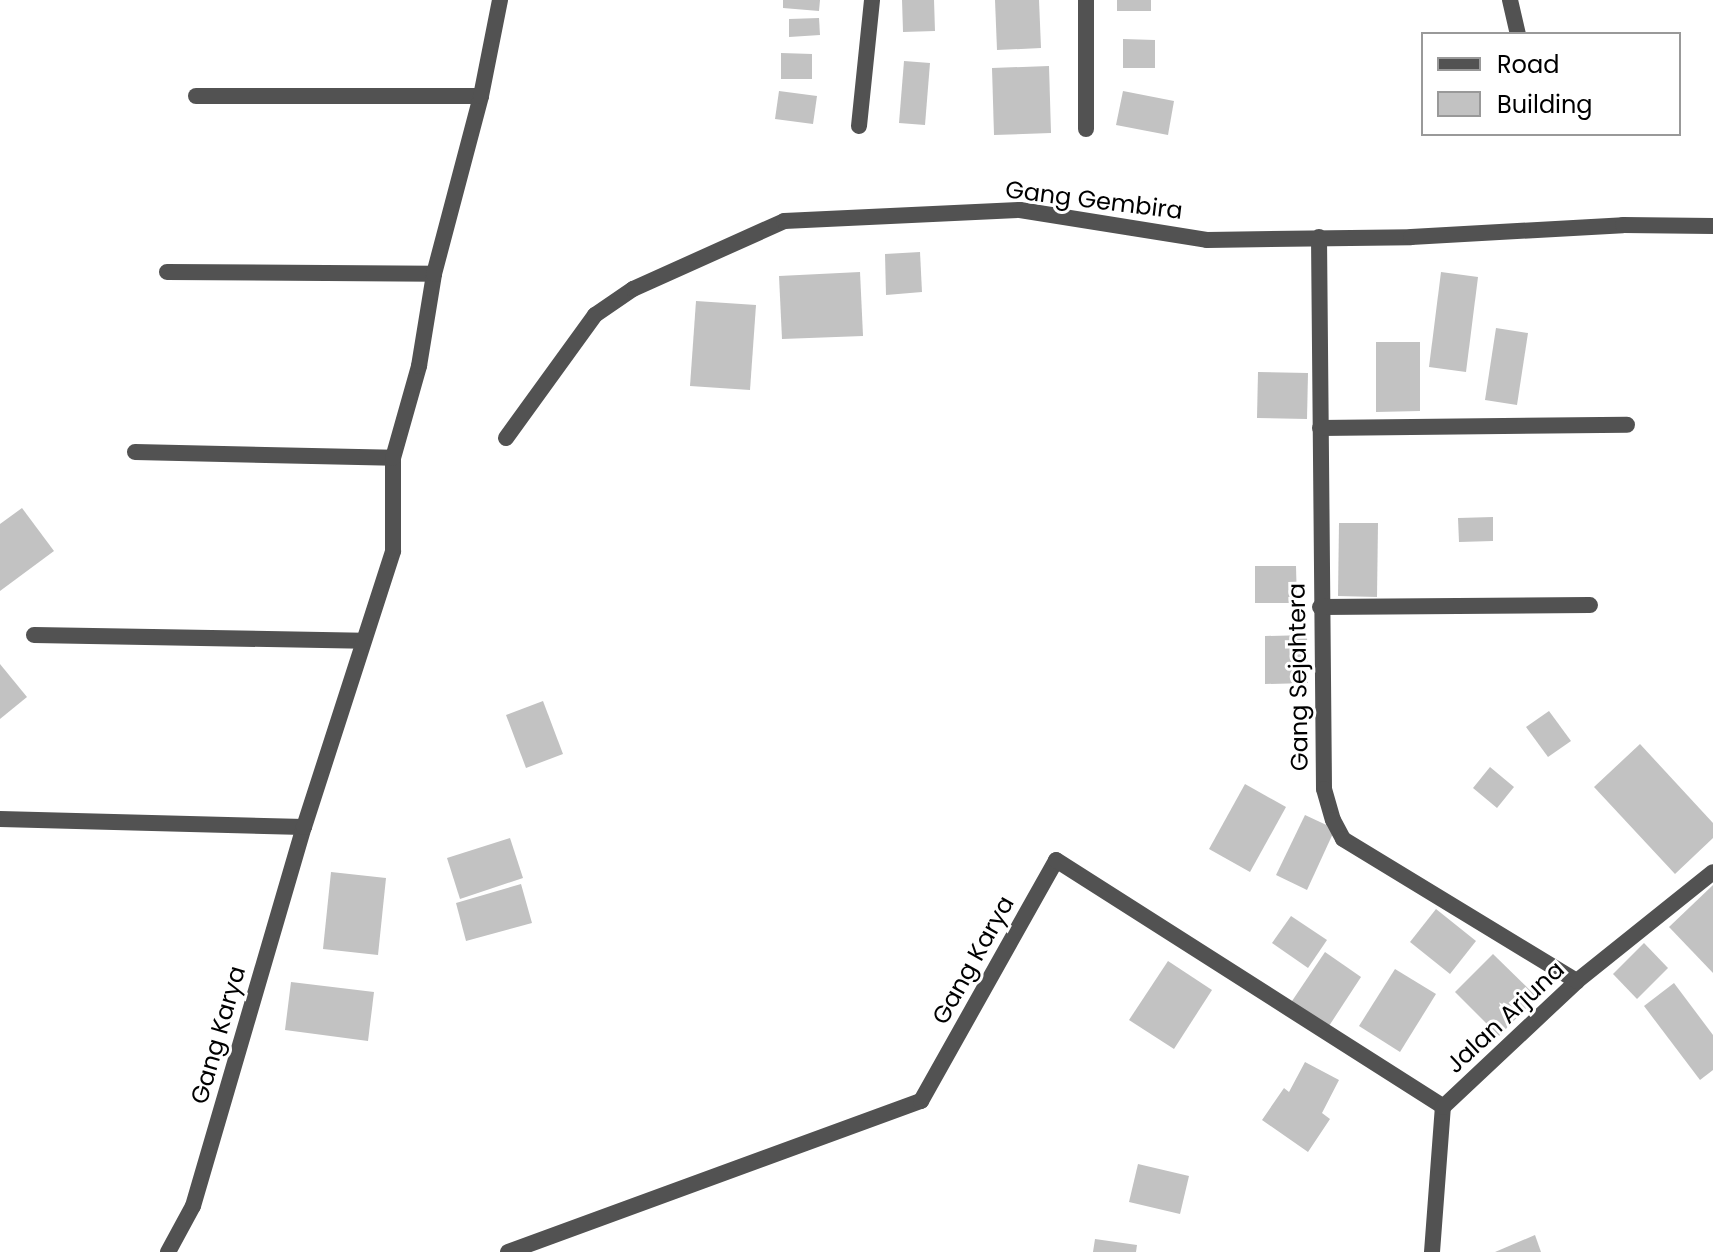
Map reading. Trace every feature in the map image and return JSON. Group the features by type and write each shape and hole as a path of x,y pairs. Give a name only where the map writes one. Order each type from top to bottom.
{"street":[{"name":"Gang Karya","path":"168,1252 193,1206 304,827 393,551 393,458 419,366 434,274 481,96 500,0"},
{"path":"859,126 872,0"},
{"path":"1086,0 1086,129"},
{"path":"1510,0 1518,32"},
{"path":"196,96 481,96"},
{"name":"Gang Gembira","path":"506,438 595,315 633,289 784,221 1020,210 1207,240 1411,237 1623,225 1713,226"},
{"name":"Gang Sejahtera","path":"1319,237 1324,789 1333,820 1343,839 1577,981"},
{"path":"167,272 434,274"},
{"path":"1320,428 1627,425"},
{"path":"135,452 393,458"},
{"path":"1320,607 1590,605"},
{"path":"34,635 363,641"},
{"path":"0,819 304,827"},
{"name":"Gang Karya","path":"508,1252 921,1101 1056,860 1443,1107"},
{"name":"Jalan Arjuna","path":"1432,1252 1443,1107 1577,981 1713,872"}],"building":[{"path":"783,0 820,0 819,11 783,8"},
{"path":"902,0 934,0 935,31 903,32"},
{"path":"995,0 1039,0 1041,48 997,50"},
{"path":"1117,0 1151,0 1151,11 1117,11"},
{"path":"819,18 820,35 789,37 789,19"},
{"path":"1123,39 1155,40 1155,68 1123,68"},
{"path":"781,53 812,54 812,79 781,79"},
{"path":"904,61 930,63 925,125 899,123"},
{"path":"1049,66 1051,133 994,135 992,68"},
{"path":"779,91 817,96 813,124 775,119"},
{"path":"1123,91 1174,101 1168,135 1116,125"},
{"path":"920,252 922,292 886,295 885,254"},
{"path":"860,272 863,336 782,339 779,276"},
{"path":"1441,272 1478,277 1466,372 1429,367"},
{"path":"696,301 756,305 750,390 690,386"},
{"path":"1496,328 1528,333 1517,405 1485,400"},
{"path":"1376,342 1420,342 1420,411 1376,412"},
{"path":"1258,372 1308,373 1307,419 1257,418"},
{"path":"22,508 54,551 0,591 0,524"},
{"path":"1493,517 1493,541 1459,542 1458,518"},
{"path":"1339,523 1378,523 1377,597 1338,596"},
{"path":"1255,566 1296,566 1297,603 1255,603"},
{"path":"1307,635 1308,683 1265,684 1265,636"},
{"path":"0,664 27,697 0,719"},
{"path":"543,701 563,754 526,768 506,715"},
{"path":"1549,711 1571,741 1548,757 1526,727"},
{"path":"1640,744 1713,823 1713,838 1675,874 1594,787"},
{"path":"1490,767 1514,787 1497,808 1473,788"},
{"path":"1245,784 1286,807 1250,872 1209,849"},
{"path":"1305,815 1335,829 1307,890 1276,875"},
{"path":"510,838 523,878 460,899 447,858"},
{"path":"331,872 386,878 378,955 323,949"},
{"path":"521,884 532,923 466,941 456,903"},
{"path":"1713,885 1713,973 1669,927"},
{"path":"1436,909 1476,941 1450,974 1410,942"},
{"path":"1291,916 1327,940 1308,968 1272,943"},
{"path":"1644,943 1668,968 1637,999 1613,974"},
{"path":"1325,952 1361,977 1327,1029 1290,1004"},
{"path":"1493,954 1537,997 1499,1036 1455,992"},
{"path":"1168,961 1212,990 1174,1049 1129,1020"},
{"path":"1395,969 1436,994 1400,1052 1359,1026"},
{"path":"291,982 374,992 368,1041 285,1030"},
{"path":"1674,983 1713,1035 1713,1070 1700,1080 1644,1006"},
{"path":"1305,1062 1339,1080 1322,1113 1330,1119 1308,1152 1262,1120 1284,1088 1289,1092"},
{"path":"1138,1164 1189,1176 1180,1214 1129,1202"},
{"path":"1535,1235 1541,1252 1495,1252"},
{"path":"1095,1239 1137,1245 1136,1252 1093,1252"}]}
